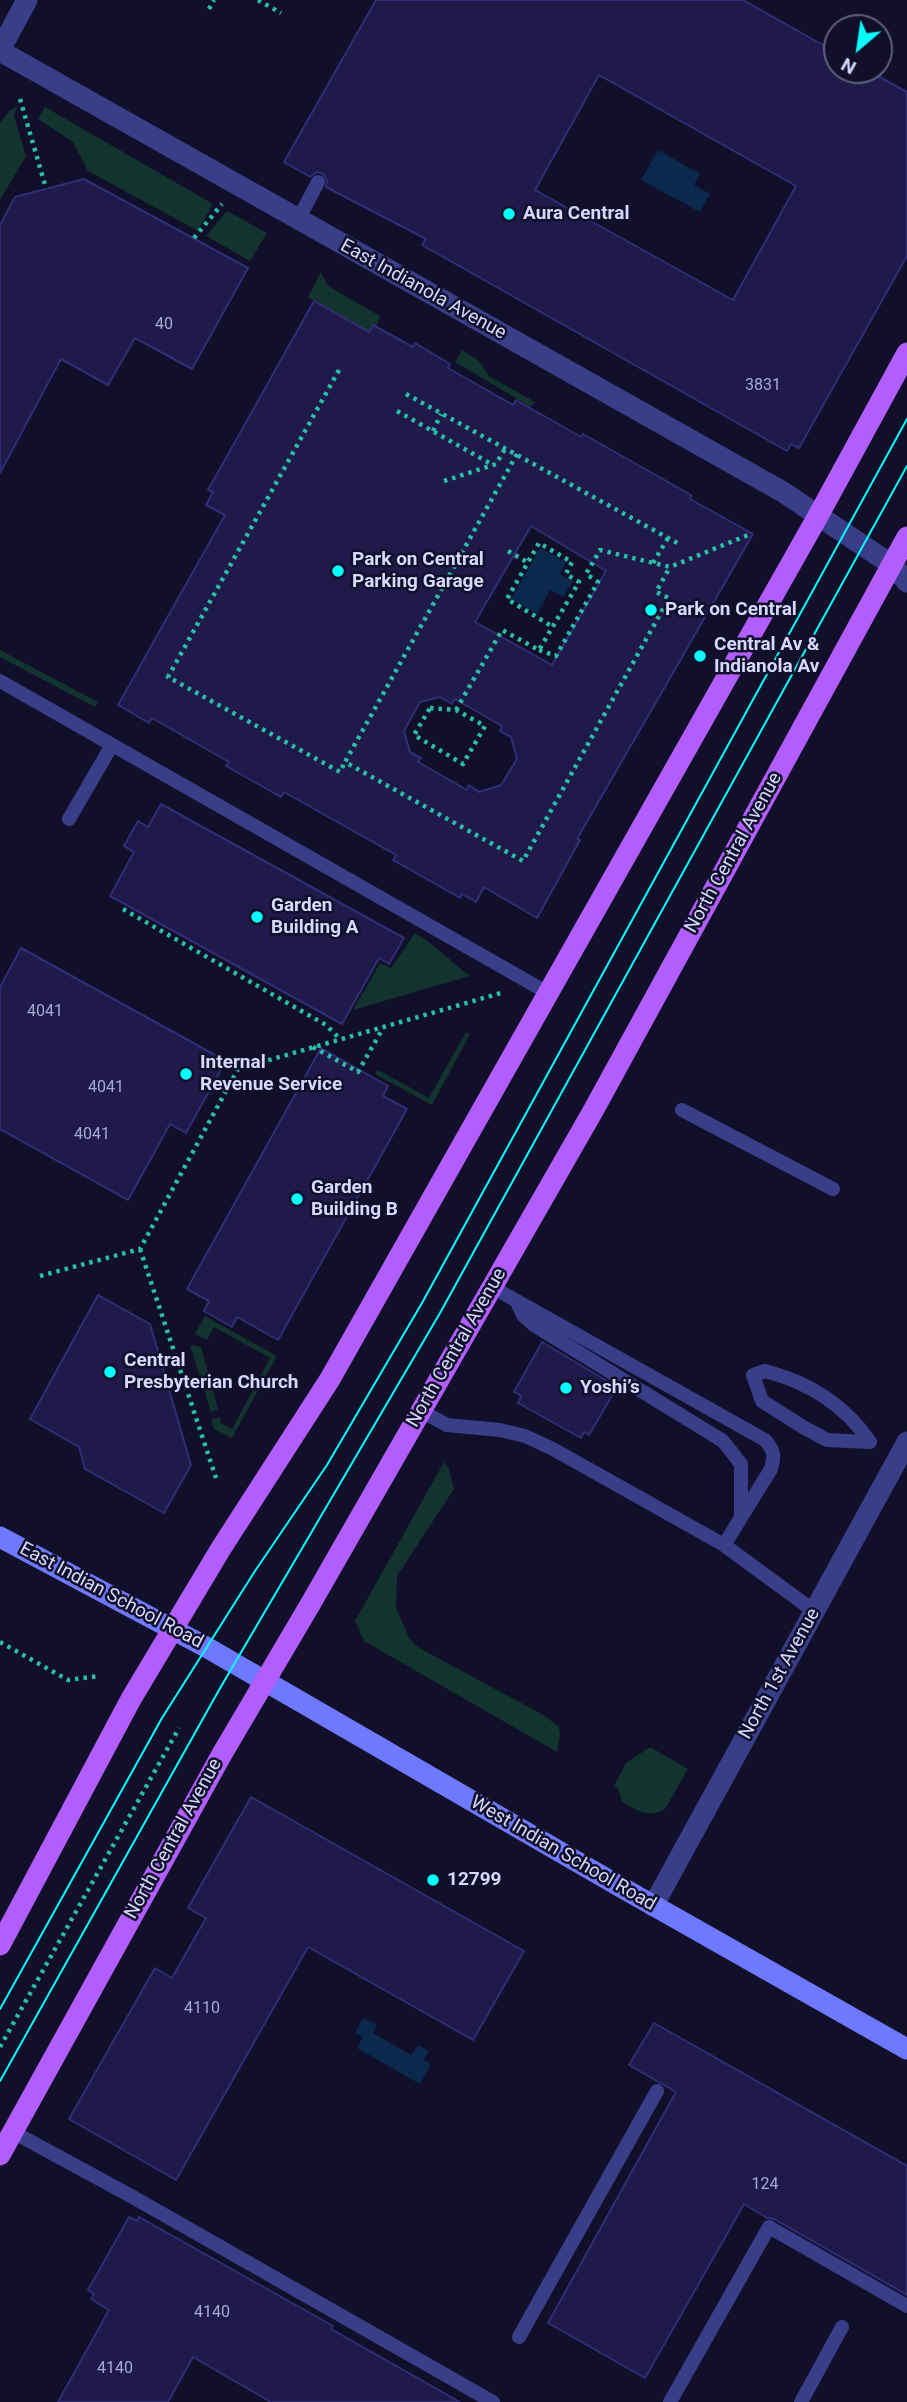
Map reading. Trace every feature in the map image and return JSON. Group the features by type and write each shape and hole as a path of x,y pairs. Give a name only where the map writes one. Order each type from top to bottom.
{"main road":[{"path":"0,1945 131,1699 220,1550 330,1379 818,516 907,353"},
{"name":"North Central Avenue","path":"0,2155 215,1766 599,1100 899,564 907,537"},
{"name":"East Indian School Road","path":"0,1537 221,1656"},
{"name":"West Indian School Road","path":"221,1656 653,1906 907,2049"}],"street":[{"path":"0,51 27,0"},
{"name":"East Indianola Avenue","path":"0,51 783,492 899,564 907,582"},
{"name":"North 1st Avenue","path":"653,1906 907,1442"}],"lane":[{"path":"298,220 318,182"},
{"path":"0,681 548,993"},
{"path":"69,819 112,745"},
{"path":"682,1110 833,1189"},
{"path":"492,1287 765,1440 772,1447 775,1457 771,1469 724,1545"},
{"path":"517,1301 523,1315 534,1325 723,1441 741,1464 741,1518"},
{"path":"765,1371 778,1374 823,1396 849,1415 870,1442 827,1440 803,1427 762,1401 753,1375 765,1371"},
{"path":"421,1411 447,1425 500,1430 553,1448 724,1545 814,1611"},
{"path":"519,2337 657,2091"},
{"path":"13,2132 493,2402"},
{"path":"670,2402 769,2227 907,2306"},
{"path":"801,2402 842,2328"}],"path":[{"path":"209,9 214,0"},
{"path":"258,0 281,13"},
{"path":"20,99 46,188"},
{"path":"194,238 222,204"},
{"path":"339,370 168,677 340,772 517,454"},
{"path":"406,394 679,544"},
{"path":"397,411 493,465"},
{"path":"433,431 441,414"},
{"path":"444,481 493,465 509,450"},
{"path":"456,710 502,630 556,656 598,582 586,574 600,550 670,567 748,535"},
{"path":"653,563 668,538"},
{"path":"539,650 579,582 566,574 572,562 539,542 507,599 553,626"},
{"path":"508,551 527,562"},
{"path":"345,762 523,861 669,598 656,592 670,567"},
{"path":"430,708 456,710 485,726 463,764 414,735 430,708"},
{"path":"123,909 326,1025 340,1039"},
{"path":"216,1478 140,1250 238,1069 503,992"},
{"path":"313,1047 358,1072 383,1027"},
{"path":"40,1276 140,1250"},
{"path":"0,1642 68,1680 99,1676"},
{"path":"0,2047 179,1728"}],"green space":[{"path":"18,105 14,116 26,156 0,200 0,123 9,111"},
{"path":"45,107 213,204 198,231 88,171 73,142 38,119"},
{"path":"227,211 267,233 250,261 206,236"},
{"path":"321,272 328,286 380,316 376,327 373,325 369,332 308,297"},
{"path":"462,350 478,360 489,376 535,402 533,405 529,406 455,362"},
{"path":"0,650 98,702 95,707 0,657"},
{"path":"415,933 470,976 353,1010 380,963 391,968"},
{"path":"466,1032 470,1034 432,1105 375,1074 378,1070 429,1098"},
{"path":"205,1316 277,1356 232,1438 214,1429 211,1420 220,1417 221,1423 232,1429 270,1358 214,1327 207,1340 195,1334"},
{"path":"190,1345 201,1347 218,1409 211,1412"},
{"path":"444,1462 449,1469 454,1489 397,1576 396,1607 409,1638 416,1646 545,1716 559,1727 557,1752 364,1641 355,1621"},
{"path":"650,1747 688,1769 665,1809 654,1813 643,1812 622,1802 618,1788 614,1786 626,1763"}],"water":[{"path":"658,150 700,174 694,185 710,194 700,212 641,180"},
{"path":"540,548 566,562 560,574 573,581 563,597 550,590 537,614 511,599"},
{"path":"363,2018 377,2025 373,2033 411,2055 418,2045 429,2051 424,2060 431,2064 420,2084 357,2048 363,2037 355,2033"}],"building":[{"name":"Aura Central","path":"376,0 743,0 823,45 823,84 892,84 907,92 907,256 799,448 791,444 787,451 422,245 426,239 326,187 327,181 323,174 317,172 310,177 284,162","holes":["599,75 796,186 733,300 535,190"]},
{"path":"84,179 248,268 192,369 135,338 108,385 61,359 0,473 0,225 15,197"},
{"name":"Park on Central","path":"314,301 369,332 373,325 413,347 415,343 450,364 448,368 513,405 516,400 581,437 583,434 691,495 690,499 753,534 577,839 580,840 537,918 484,887 476,902 462,894 460,898 393,860 396,855 284,792 281,797 226,766 229,762 152,718 149,723 118,705 225,515 206,505 213,492 208,490","holes":["531,526 606,571 552,665 475,622","440,697 452,704 455,699 502,726 500,731 511,737 517,759 501,785 479,792 469,785 467,790 418,762 421,758 410,752 404,731 420,702"]},
{"name":"Garden Building A","path":"161,804 404,938 389,964 379,958 342,1024 110,896 134,852 124,846 138,821 148,827"},
{"path":"21,948 226,1061 186,1133 170,1124 128,1200 0,1129 0,987"},
{"name":"Garden Building B","path":"321,1048 388,1086 383,1096 407,1109 278,1340 237,1317 232,1327 204,1311 209,1301 187,1289"},
{"name":"Central Presbyterian Church","path":"98,1295 150,1324 191,1465 164,1513 85,1469 79,1447 30,1419"},
{"name":"Yoshi’s","path":"542,1342 617,1387 589,1435 584,1432 581,1438 518,1403 521,1396 514,1392"},
{"path":"251,1797 524,1951 473,2040 308,1947 176,2180 69,2119 155,1968 172,1978 206,1918 188,1908"},
{"path":"654,2023 907,2166 907,2295 744,2204 645,2378 548,2323 676,2092 629,2065"},
{"path":"129,2217 137,2221 139,2217 333,2326 331,2329 460,2402 271,2402 193,2357 168,2402 58,2402 109,2310 91,2299 94,2294 88,2290"}],"tram line":[{"path":"0,2009 162,1718 255,1571 327,1465 422,1303 907,419"},
{"path":"0,2081 219,1690 440,1313 907,466"}],"place":[{"name":"Aura Central","path":"509,214"},
{"name":"Park on Central Parking Garage","path":"338,571"},
{"name":"Park on Central","path":"651,610"},
{"name":"Central Av & Indianola Av","path":"700,656"},
{"name":"Garden Building A","path":"257,917"},
{"name":"Internal Revenue Service","path":"186,1074"},
{"name":"Garden Building B","path":"297,1199"},
{"name":"Central Presbyterian Church","path":"110,1372"},
{"name":"Yoshi’s","path":"566,1388"},
{"name":"12799","path":"433,1880"}]}
